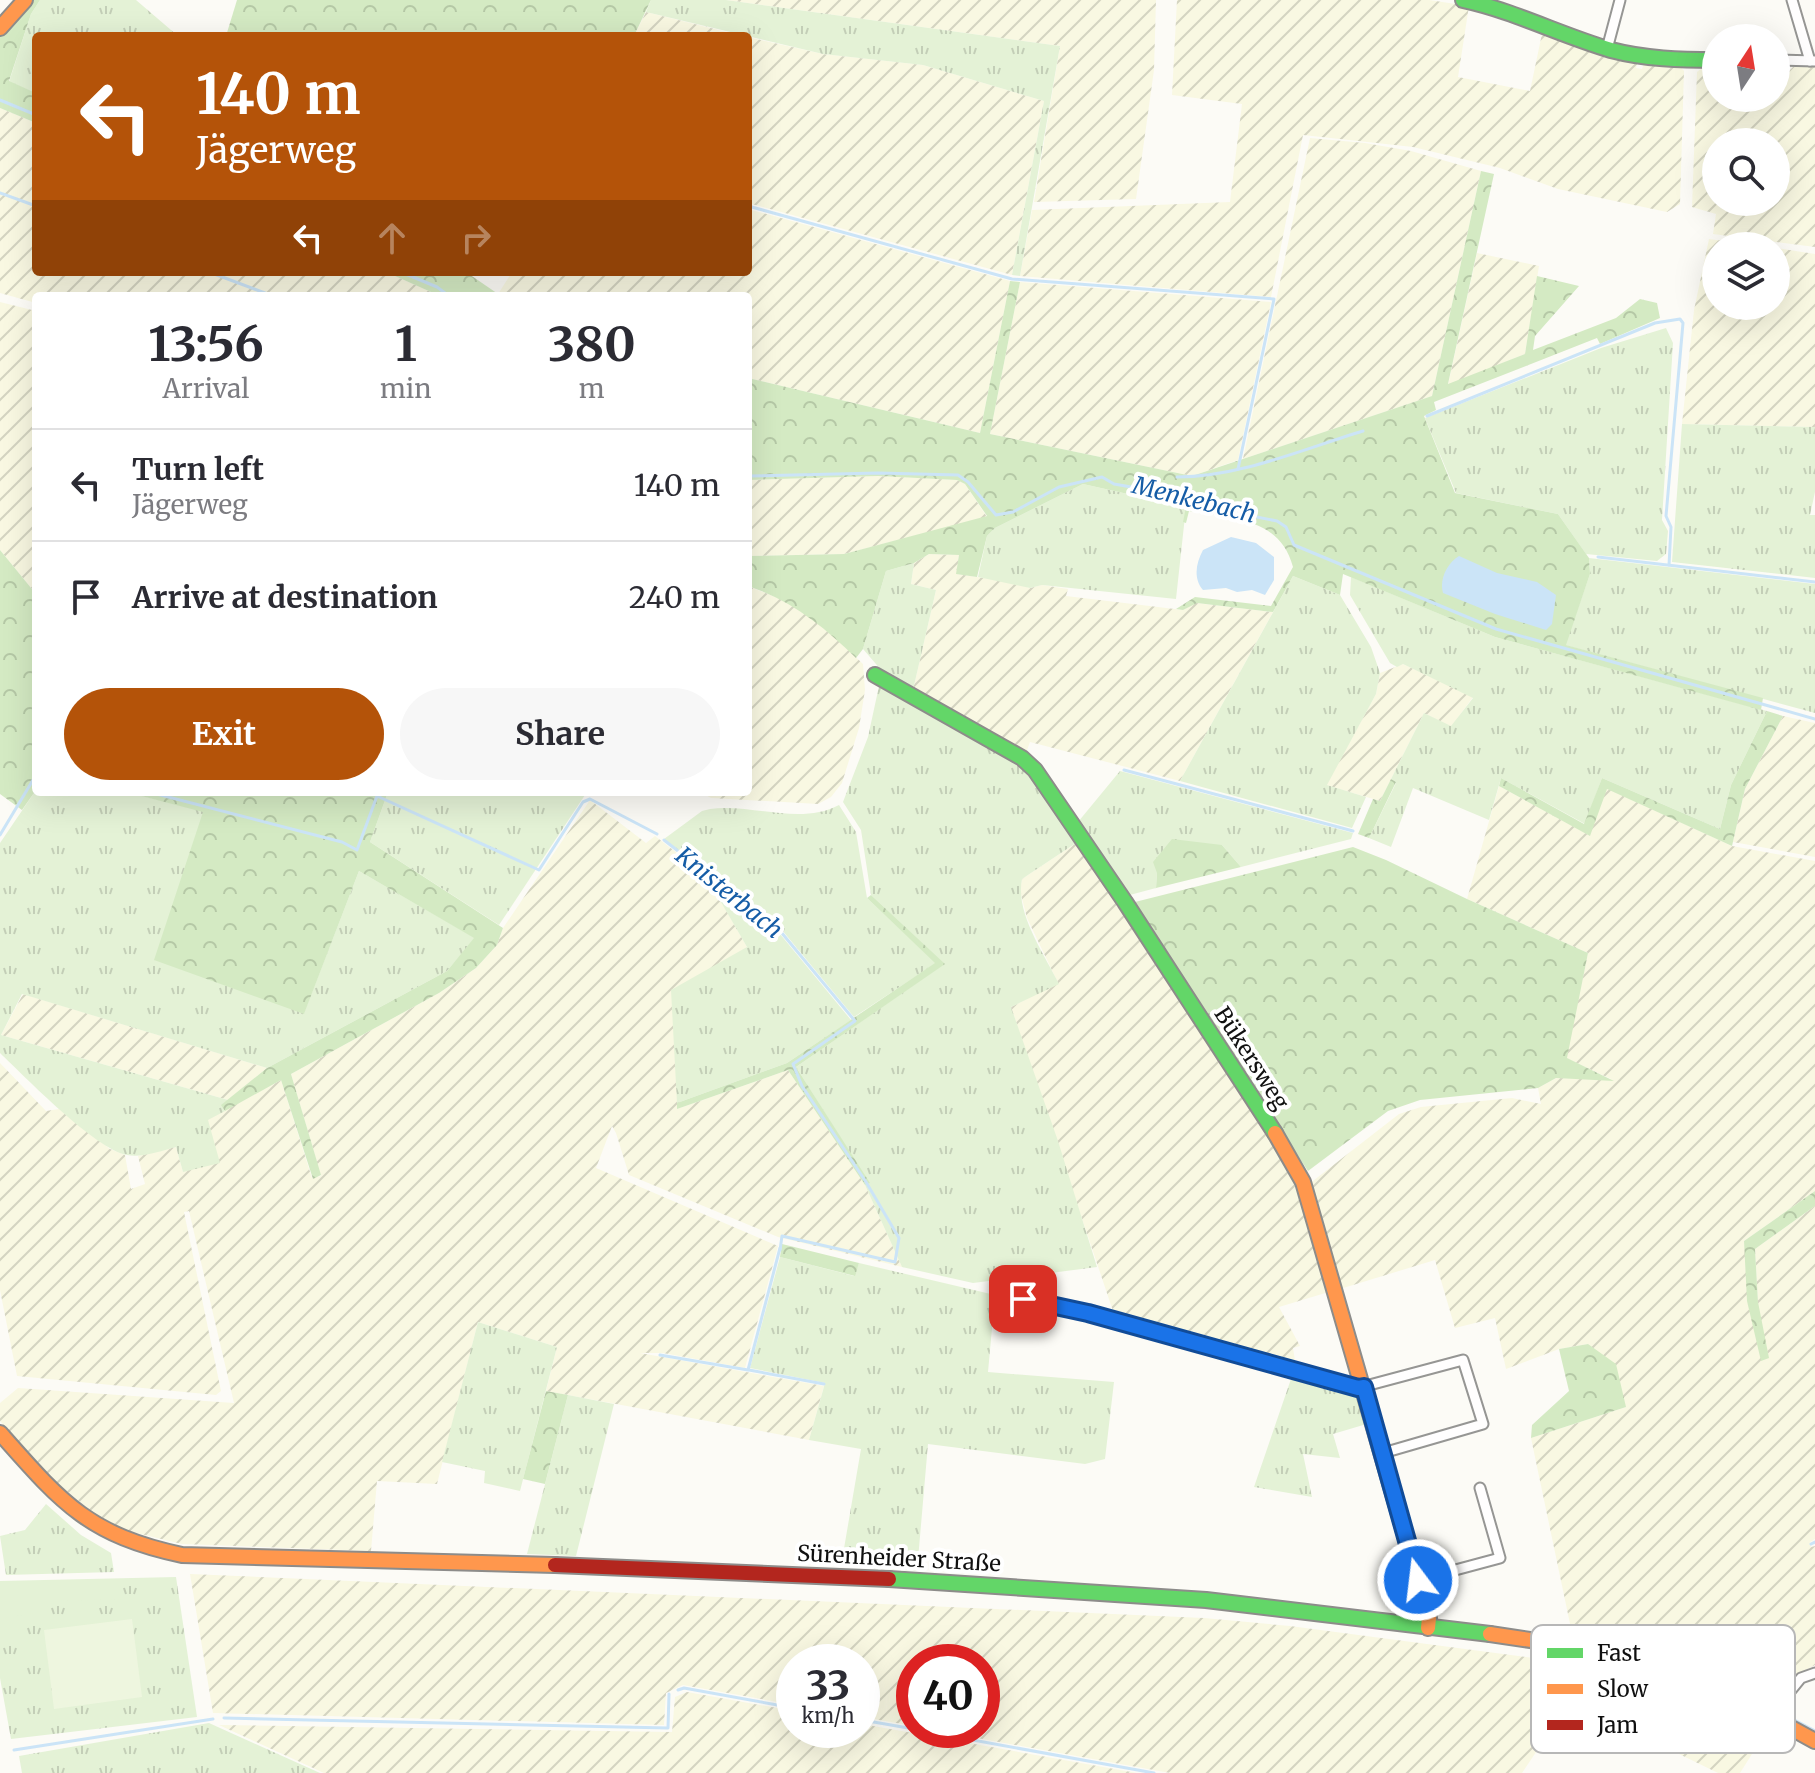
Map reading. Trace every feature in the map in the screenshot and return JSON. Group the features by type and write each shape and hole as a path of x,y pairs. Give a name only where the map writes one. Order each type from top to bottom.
{"main road":[{"path":"0,28 25,0"},
{"path":"1463,0 1502,8 1607,49 1647,58 1702,60"},
{"name":"Bükersweg","path":"875,675 1022,758 1044,781 1295,1165 1303,1182 1383,1453 1429,1618 1428,1628"},
{"name":"Sürenheider Straße","path":"0,1433 51,1490 91,1524 123,1541 182,1555 791,1573 919,1580 1218,1601 1531,1642"},
{"name":"Sürenheider Straße","path":"1795,1730 1815,1741"}],"street":[{"path":"1607,49 1620,0"},
{"path":"1790,60 1812,61 1792,0"},
{"path":"1023,1299 1088,1313 1358,1388 1463,1360 1483,1424 1383,1453"},
{"path":"1418,1580 1500,1558 1480,1488"},
{"path":"1795,1685 1801,1678 1815,1673"}],"green space":[{"path":"33,0 40,0 31,14 9,81 32,91 32,121 0,108 0,37"},
{"path":"40,0 136,0 173,32 32,32 32,91 9,82 31,14"},
{"path":"237,0 651,0 636,32 227,32"},
{"path":"651,0 726,0 1060,46 1020,276 1012,275 1044,101 923,65 823,54 752,37 752,32 730,32 646,12"},
{"path":"726,0 1156,0 1154,70 1136,199 1034,202 1060,46"},
{"path":"1177,0 1429,0 1469,6 1458,77 1530,91 1543,29 1638,61 1636,68 1642,69 1644,63 1679,65 1684,71 1680,204 1667,212 1558,189 1500,168 1413,147 1303,135 1271,297 1020,276 1032,210 1230,202 1242,104 1172,95"},
{"path":"646,12 727,32 636,32"},
{"path":"752,38 823,54 923,65 1044,101 1012,275 752,204"},
{"path":"1794,66 1815,66 1815,247 1790,244 1790,232 1713,232 1716,216 1790,216 1790,128 1702,128 1702,210 1692,207 1697,72 1702,68 1702,112 1790,112 1790,70"},
{"path":"0,108 32,121 32,276 395,276 431,292 32,292 32,302 0,293"},
{"path":"1310,138 1411,151 1481,171 1432,396 1243,459"},
{"path":"1481,171 1494,174 1448,384 1525,354 1537,276 1579,286 1535,336 1533,350 1616,318 1640,299 1657,303 1660,318 1600,344 1597,338 1434,402 1436,410 1424,416 1455,493 1558,514 1589,558 1590,574 1566,645 1763,698 1761,710 1495,637 1343,574 1340,595 1293,576 1273,612 1197,603 1183,610 1176,609 1195,597 1271,606 1293,567 1287,551 1266,529 1252,523 1189,511 1186,523 1183,522 1186,507 1083,484 995,528 987,536 977,577 956,574 959,555 929,554 914,563 886,571 863,649 856,658 806,616 779,599 752,588 752,556 844,554 987,516 965,484 957,480 878,476 752,480 752,379 980,433 1010,281 1020,282 990,434 1192,476 1432,396"},
{"path":"752,210 1010,281 980,433 752,379 752,292 499,292 509,276 752,276"},
{"path":"1790,250 1815,254 1815,427 1682,424 1694,310 1702,272 1702,320 1790,320"},
{"path":"1477,253 1539,266 1525,354 1448,385"},
{"path":"395,276 472,276 495,292 431,292"},
{"path":"1020,282 1271,302 1238,460 1192,476 990,434"},
{"path":"0,302 32,310 32,589 0,550"},
{"path":"1666,328 1673,343 1662,520 1668,531 1666,554 1657,561 1586,554 1558,514 1456,493 1425,418 1601,348"},
{"path":"1682,424 1815,427 1815,492 1810,515 1815,515 1815,578 1672,562"},
{"path":"878,476 957,480 965,484 987,517 844,554 752,556 752,480"},
{"path":"1083,484 1186,507 1176,599 1042,585 1030,588 978,577 987,536 995,528"},
{"path":"0,550 32,589 32,796 22,810 0,794"},
{"path":"929,554 959,555 957,574 1030,588 1042,585 1068,589 1066,596 1183,610 1196,603 1273,612 1180,781 1030,742 1026,753 913,690 936,590 911,584 914,563"},
{"path":"1589,558 1815,584 1815,713 1565,645 1590,574"},
{"path":"914,563 911,584 936,590 913,690 882,671 863,649 886,571"},
{"path":"1293,576 1340,595 1371,647 1380,673 1376,694 1327,785 1366,797 1352,828 1180,781"},
{"path":"1351,577 1495,637 1767,711 1731,785 1720,829 1602,778 1585,824 1501,778 1489,820 1413,788 1391,847 1369,838 1396,783 1391,779 1424,713 1451,726 1473,698 1403,664 1397,667 1390,663 1350,595"},
{"path":"752,588 783,600 821,624 863,664 865,690 859,728 842,783 831,797 818,804 707,796 752,796"},
{"path":"1403,664 1473,697 1451,727 1424,713 1380,801 1326,785 1376,694 1380,673"},
{"path":"879,686 1026,768 1076,843 1022,879 1021,892 1027,919 1059,984 1011,1007 1058,1141 1097,1267 973,1283 902,1267 865,1185 869,1183 796,1067 944,964 871,895 861,830 843,802 868,737"},
{"path":"1767,711 1783,716 1745,789 1732,846 1607,789 1590,836 1499,786 1501,778 1584,824 1602,778 1720,829 1731,785"},
{"path":"1783,716 1815,723 1815,857 1733,842 1745,789"},
{"path":"1120,771 1353,833 1351,839 1241,867 1222,845 1157,873 1156,888 1126,896 1078,822"},
{"path":"1391,779 1396,782 1369,838 1358,834 1373,799 1380,801"},
{"path":"1499,786 1589,835 1606,788 1732,846 1815,861 1815,1191 1744,1241 1758,1302 1755,1249 1815,1206 1815,1539 1810,1542 1811,1547 1815,1546 1815,1665 1795,1677 1795,1625 1570,1625 1531,1438 1626,1407 1588,1344 1559,1349 1506,1369 1495,1318 1455,1328 1435,1260 1340,1289 1309,1184 1399,1114 1421,1107 1512,1098 1541,1104 1538,1088 1556,1078 1611,1079 1566,1058 1588,953 1467,899"},
{"path":"32,796 142,796 203,811 304,1013 359,871 475,938 447,971 267,1068 22,994 1,1035 228,1100 222,1105 225,1111 208,1120 220,1163 183,1172 176,1147 133,1156 113,1150 97,1140 0,1053 0,843"},
{"path":"141,796 387,796 370,842 503,928 497,945 476,968 439,993 291,1074 321,1175 313,1179 281,1080 225,1111 221,1105 267,1068 447,971 474,938 359,871 304,1014 154,960 203,812"},
{"path":"387,796 584,796 499,925 370,842"},
{"path":"590,800 646,843 655,836 720,886 715,891 747,947 677,1109 788,1070 865,1185 902,1267 778,1237 629,1175 612,1126 596,1168 778,1246 745,1368 663,1353 640,1353 824,1386 809,1440 546,1391 557,1347 478,1322 437,1484 377,1481 371,1551 182,1544 128,1531 96,1515 57,1483 0,1421 0,1403 18,1388 234,1403 189,1211 184,1212 221,1391 216,1395 17,1376 0,1290 0,1063 46,1111 59,1109 110,1149 125,1155 131,1189 145,1184 138,1156 176,1147 183,1172 207,1120 281,1080 312,1178 321,1176 291,1074 439,993 476,968 497,945 503,928"},
{"path":"839,805 856,832 867,898 936,963 854,1017 782,930 664,839 702,811 710,809 808,814"},
{"path":"1172,839 1222,845 1241,867 1156,888 1157,873 1153,862"},
{"path":"1076,843 1145,941 1293,1169 1332,1291 1279,1307 1300,1346 1293,1348 1296,1367 1115,1317 1011,1007 1058,983 1027,918 1020,891 1022,879"},
{"path":"1353,847 1588,953 1567,1058 1614,1081 1556,1078 1538,1088 1420,1100 1388,1111 1308,1171 1131,903"},
{"path":"720,886 780,934 851,1020 787,1063 677,1103 671,990 747,947 714,890"},
{"path":"871,895 945,964 796,1067 870,1183 865,1185 788,1070 677,1109 677,1103 787,1063 935,963 867,898"},
{"path":"23,994 267,1068 228,1100 1,1035"},
{"path":"1815,1191 1815,1206 1755,1249 1758,1302 1769,1358 1761,1361 1747,1301 1744,1241"},
{"path":"782,1244 859,1263 855,1276 780,1257"},
{"path":"780,1257 854,1276 859,1263 995,1295 988,1372 1114,1382 1105,1459 1085,1464 928,1444 917,1571 841,1566 861,1449 809,1440 825,1383 750,1368"},
{"path":"478,1322 557,1347 520,1491 484,1483 485,1471 442,1462"},
{"path":"1588,1344 1616,1364 1626,1407 1531,1438 1532,1425 1569,1391 1559,1349"},
{"path":"1292,1376 1363,1396 1370,1423 1333,1434 1340,1458 1303,1454 1312,1497 1254,1487"},
{"path":"546,1391 568,1395 545,1484 523,1479"},
{"path":"568,1395 614,1404 576,1556 527,1554"},
{"path":"46,1504 81,1535 111,1553 114,1572 6,1575 0,1536 25,1530"},
{"path":"190,1574 1204,1618 1290,1626 1531,1658 1531,1753 1535,1753 1522,1773 1170,1773 1000,1742 1000,1644 896,1644 896,1723 880,1720 880,1644 776,1644 776,1702 683,1685 666,1693 664,1725 213,1713"},
{"path":"176,1577 197,1717 11,1739 0,1678 0,1581"},
{"path":"0,1583 119,1583 124,1599 58,1601 39,1612 0,1619"},
{"path":"132,1619 142,1697 54,1709 44,1630"},
{"path":"687,1692 776,1708 776,1748 880,1748 880,1727 896,1730 896,1748 997,1748 1137,1773 324,1773 219,1725 672,1732 675,1697"},
{"path":"209,1723 320,1773 22,1773 19,1756"},
{"path":"1677,1753 1753,1753 1740,1773 1718,1773"}],"water":[{"path":"1231,537 1256,543 1274,557 1274,580 1265,595 1252,590 1203,590 1200,585 1197,570 1203,550"},
{"path":"1459,556 1497,573 1537,582 1556,595 1552,624 1546,630 1443,593 1445,572"}],"waterway":[{"name":"Menkebach","path":"0,100 32,113"},
{"path":"0,193 32,205"},
{"path":"752,207 1012,279 1274,299 1238,469"},
{"path":"220,276 262,292"},
{"name":"Menkebach","path":"411,276 444,292"},
{"path":"1427,416 1655,323 1680,319 1683,323 1666,516 1671,527 1669,565"},
{"path":"1177,477 1248,467 1363,431"},
{"name":"Menkebach","path":"752,476 958,475 968,482 996,515 1013,512 1059,487 1102,477 1114,484 1171,494 1185,503 1277,521 1286,527 1294,545 1496,629 1815,719"},
{"path":"1598,557 1815,582"},
{"path":"1124,770 1353,831"},
{"name":"Knisterbach","path":"0,835 32,782"},
{"name":"Knisterbach","path":"164,796 342,842 357,850 377,796"},
{"name":"Knisterbach","path":"377,796 539,870 583,802 590,799 657,834"},
{"path":"664,840 781,932 855,1021 793,1064 802,1086 899,1238 895,1262 782,1236 780,1250"},
{"path":"660,1355 748,1370 780,1248"},
{"path":"749,1370 824,1384"},
{"path":"1811,1544 1815,1542"},
{"path":"678,1690 684,1688 776,1705"},
{"path":"224,1718 668,1728 669,1694"},
{"path":"14,1750 213,1719"},
{"path":"1795,1720 1815,1731"},
{"path":"880,1723 896,1726"},
{"path":"1000,1745 1154,1773"}],"traffic: fast":[{"path":"1463,0 1611,50 1650,57 1702,60"},
{"path":"875,675 1022,758 1035,770 1275,1133"},
{"path":"889,1579 1206,1600 1490,1634"}],"traffic: slow":[{"path":"0,28 25,0"},
{"path":"1275,1133 1303,1182 1429,1618 1428,1628"},
{"path":"0,1433 60,1497 99,1526 150,1547 182,1555 555,1565"},
{"path":"1490,1634 1531,1640"},
{"path":"1795,1730 1815,1741"}],"traffic: jam":[{"path":"555,1565 889,1579"}],"route":[{"path":"1023,1299 1088,1313 1358,1388 1364,1387 1418,1580"}]}
